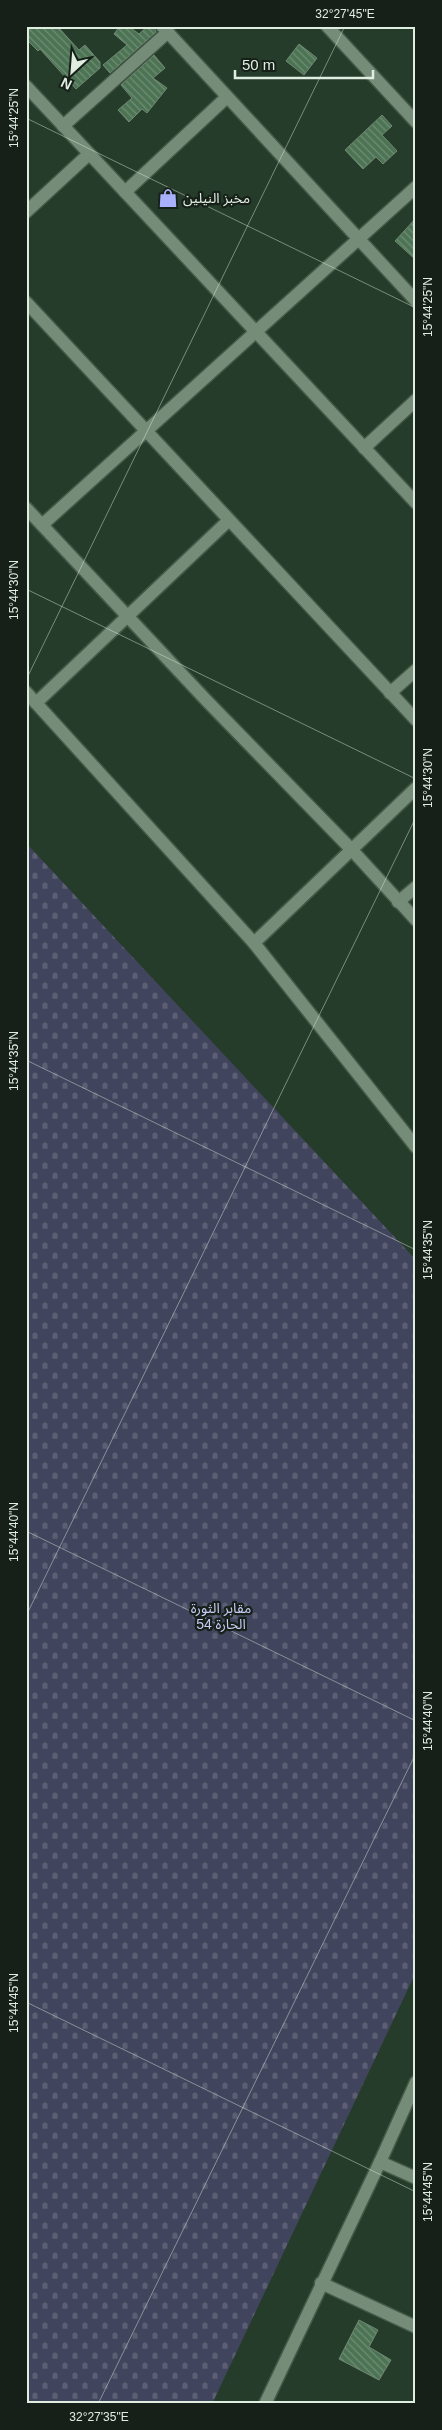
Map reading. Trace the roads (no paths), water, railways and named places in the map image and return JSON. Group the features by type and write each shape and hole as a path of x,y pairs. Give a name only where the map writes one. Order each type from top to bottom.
{"street":[{"path":"327,26 416,122"},
{"path":"63,126 165,29 416,300"},
{"path":"26,86 416,503"},
{"path":"125,192 227,97"},
{"path":"26,212 89,154"},
{"path":"42,524 416,187"},
{"path":"26,302 228,521 416,720"},
{"path":"364,448 416,400"},
{"path":"26,508 351,849 416,920"},
{"path":"36,703 228,521"},
{"path":"390,693 416,670"},
{"path":"26,692 254,943 416,1147"},
{"path":"254,943 416,788"},
{"path":"398,902 416,886"},
{"path":"265,2404 416,2082"},
{"path":"380,2162 416,2178"},
{"path":"321,2283 416,2327"}],"place":[{"name":"مخبز النيلين","path":"168,198"}],"park label":[{"name":"مقابر الثورة الحارة 54","path":"221,1616"}]}
